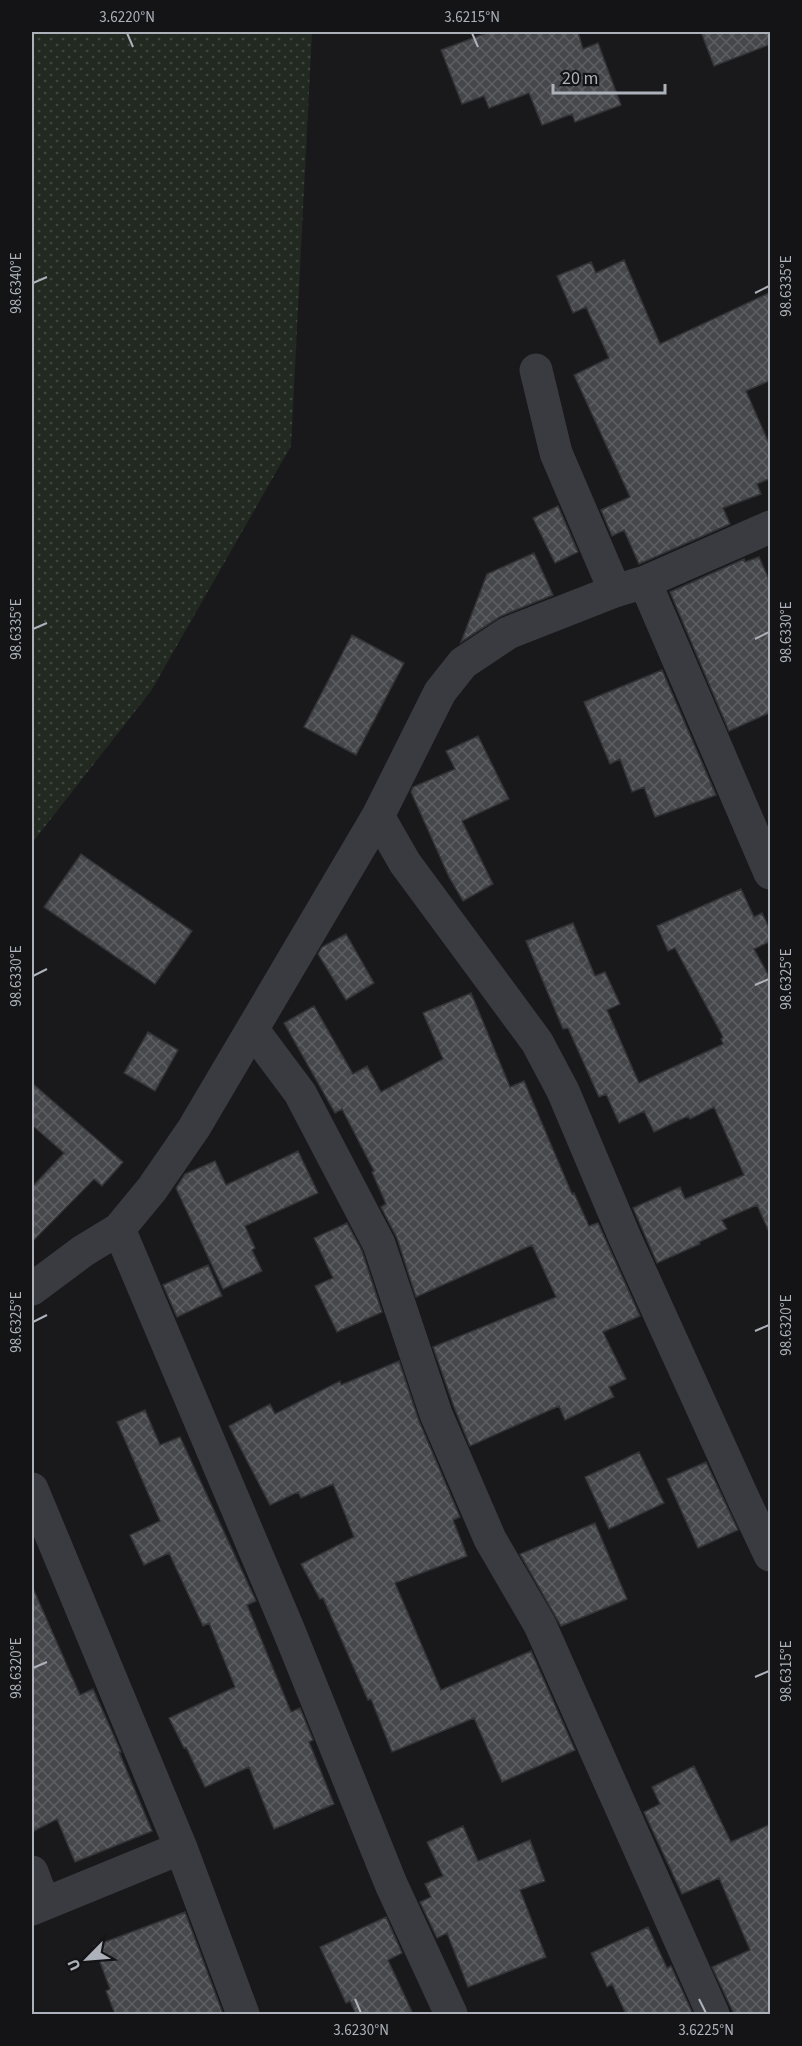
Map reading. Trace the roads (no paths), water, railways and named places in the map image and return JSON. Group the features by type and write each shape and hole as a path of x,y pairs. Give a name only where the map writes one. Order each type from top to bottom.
{"street":[{"path":"536,370 556,453 615,591"},
{"path":"32,1289 83,1251 119,1229 152,1189 194,1128 378,816 441,692 463,663 508,633 615,591 645,582 771,527"},
{"path":"645,582 771,873"},
{"path":"378,816 405,863 537,1042 563,1091 630,1249 771,1555"},
{"path":"253,1030 300,1093 379,1244 436,1414 490,1539 540,1625 713,2014"},
{"path":"119,1229 289,1631 391,1884 451,2014"},
{"path":"32,1489 181,1848 243,2014"},
{"path":"32,1872 38,1907 181,1848"}]}
